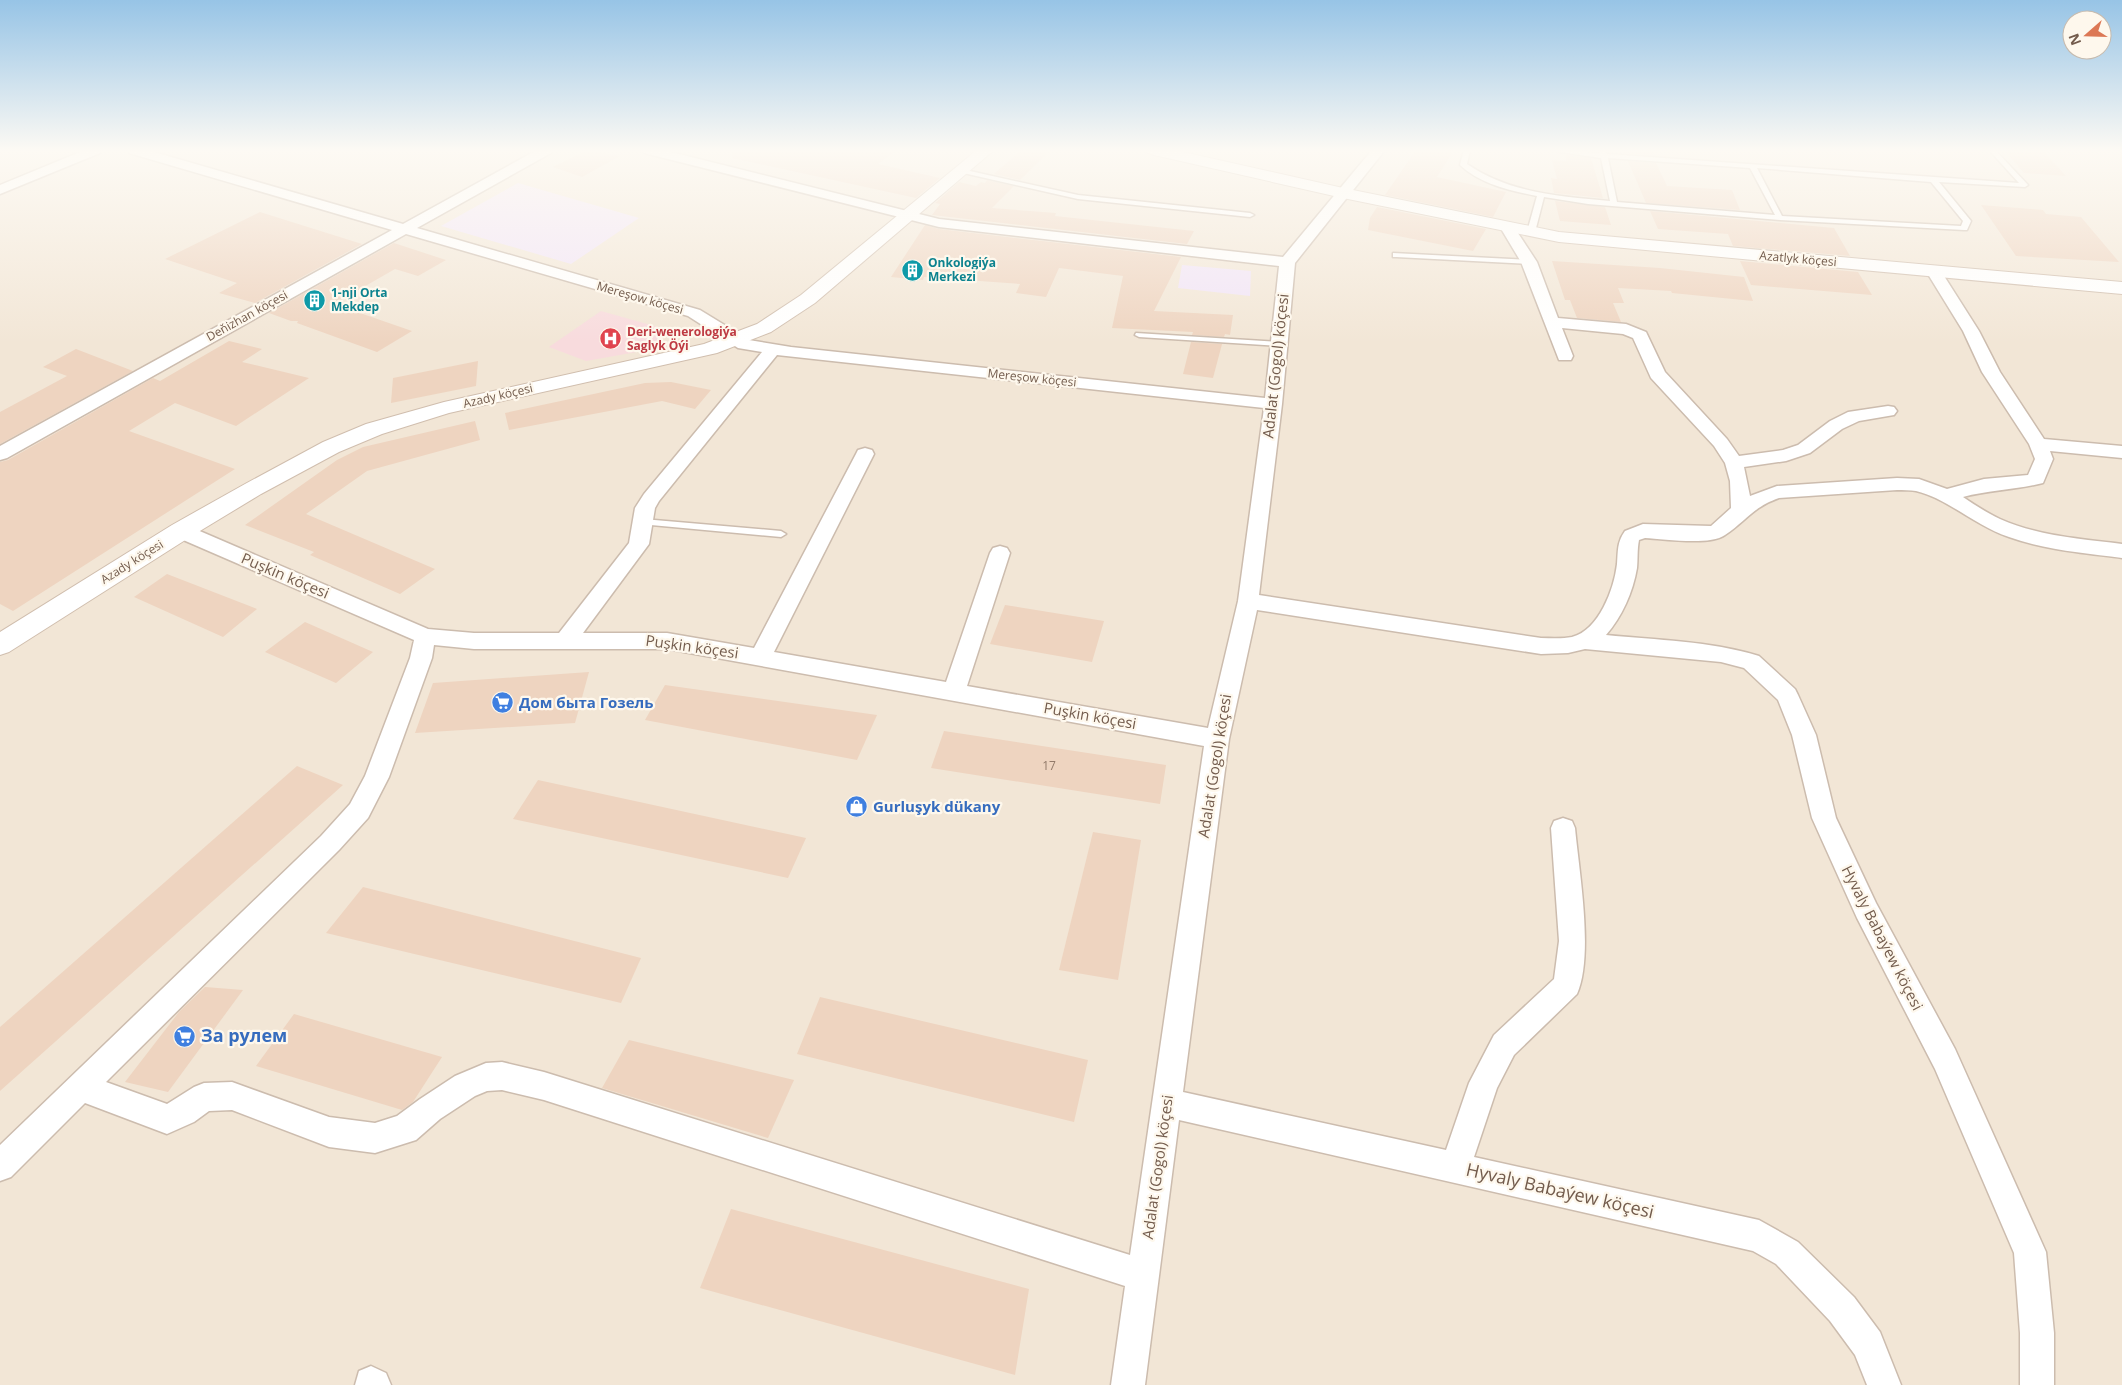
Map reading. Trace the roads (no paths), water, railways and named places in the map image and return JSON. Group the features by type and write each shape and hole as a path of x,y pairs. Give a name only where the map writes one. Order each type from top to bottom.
{"main road":[{"name":"Azatlyk köçesi","path":"1449,215 1559,237 2122,288"},
{"name":"Azady köçesi","path":"0,645 181,531 302,462 374,429 444,408 684,355 736,340 764,328 808,299 906,216"}],"street":[{"name":"Mereşow köçesi","path":"358,215 694,313 744,344 773,349 1273,404"},
{"name":"Deňizhan köçesi","path":"0,454 428,215"},
{"path":"901,215 967,228 1287,262 1325,215"},
{"path":"1507,227 1529,262 1565,356"},
{"name":"Adalat (Gogol) köçesi","path":"1128,1385 1216,739 1248,601 1273,404 1287,262"},
{"path":"1934,271 1971,331 1992,372 2038,444 2044,459 2036,479 2016,483 1984,485 1946,496"},
{"path":"1552,322 1626,329 1640,335 1656,374 1721,443 1734,463 1739,481 1741,510"},
{"path":"566,640 640,544 645,508 651,498 773,349"},
{"path":"1734,463 1786,455 1804,449 1836,425 1854,416 1888,411"},
{"path":"2038,444 2122,452"},
{"path":"760,657 865,454"},
{"path":"1583,641 1595,634 1618,601 1627,566 1629,540 1634,534 1643,531 1705,534 1717,532 1741,510 1762,497 1777,492 1897,484 1919,485 1946,496 1990,524 2016,533 2072,545 2122,551"},
{"name":"Puşkin köçesi","path":"181,531 425,636 474,641 667,641 1216,739"},
{"path":"954,692 1000,553"},
{"name":"Hyvaly Babaýew köçesi","path":"1248,601 1541,646 1565,645 1583,641 1721,654 1751,662 1787,695 1804,735 1824,818 1866,910 1945,1059 2030,1252 2037,1333 2036,1385"},
{"path":"0,1166 82,1088 330,843 359,811 377,777 420,658 425,636"},
{"path":"1455,1167 1484,1083 1504,1045 1567,985 1572,941 1563,828"},
{"path":"82,1088 167,1119 184,1112 204,1097 232,1096 329,1132 375,1138 405,1129 430,1109 466,1086 486,1077 502,1076 544,1086 1143,1275"},
{"name":"Hyvaly Babaýew köçesi","path":"1167,1103 1759,1236 1787,1253 1842,1309 1868,1344 1884,1385"}],"lane":[{"path":"1531,232 1536,215"},
{"path":"1743,215 1964,228 1967,221 1962,215"},
{"path":"1396,255 1529,262"},
{"path":"1139,334 1279,344"},
{"path":"643,522 781,534"}],"place":[{"name":"Onkologiýa Merkezi","path":"912,270"},
{"name":"1-nji Orta Mekdep","path":"315,300"},
{"name":"Deri-wenerologiýa Saglyk Öýi","path":"611,339"},
{"name":"Дом быта Гозель","path":"503,703"},
{"name":"Gurluşyk dükany","path":"857,807"},
{"name":"За рулем","path":"185,1036"}]}
